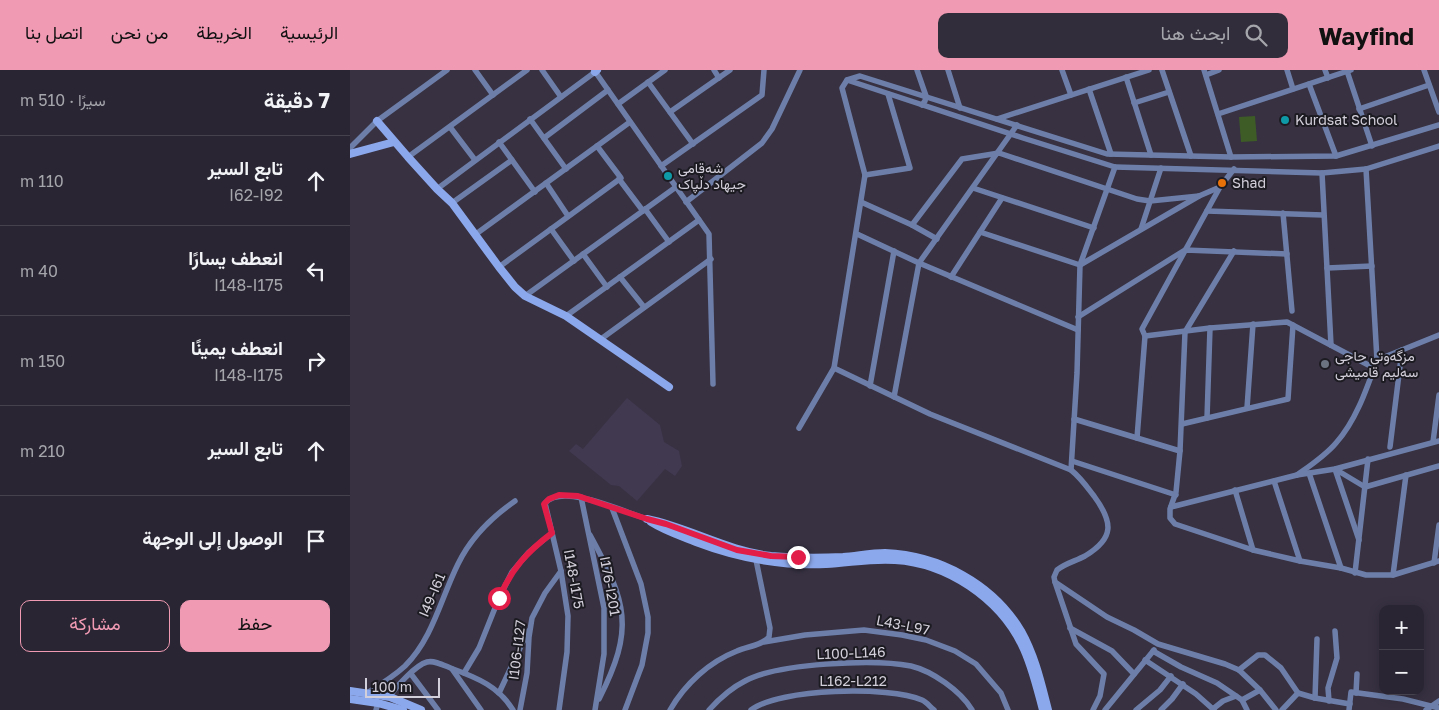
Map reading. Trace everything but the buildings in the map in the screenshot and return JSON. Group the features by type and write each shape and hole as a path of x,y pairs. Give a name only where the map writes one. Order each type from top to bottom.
{"street":[{"path":"350,148 377,121 446,70"},
{"path":"475,70 493,95"},
{"path":"408,157 527,70"},
{"path":"542,70 561,97"},
{"path":"618,104 665,70"},
{"path":"714,70 719,78"},
{"path":"670,112 730,70"},
{"path":"686,202 762,143 772,129 800,70"},
{"path":"917,70 926,96 925,102 922,105"},
{"path":"948,70 960,108"},
{"path":"1062,70 1071,96"},
{"path":"997,119 1126,78 1140,71 1149,70"},
{"path":"1162,70 1191,156"},
{"path":"1219,70 1205,72 1231,157"},
{"path":"1287,70 1293,89"},
{"path":"1325,70 1328,78"},
{"path":"1424,70 1439,112"},
{"path":"436,189 595,71 709,234 713,384"},
{"path":"662,166 762,95 763,71"},
{"path":"1218,114 1349,71 1359,109 1372,146"},
{"path":"799,428 834,368 865,175 842,88 846,80 860,76 1111,154 1231,157 1336,156 1439,125"},
{"path":"1126,78 1151,155"},
{"path":"846,80 1115,166 1322,173 1366,169 1439,146"},
{"path":"648,82 694,144"},
{"path":"1309,84 1336,156"},
{"path":"1359,109 1429,85"},
{"path":"1089,89 1111,154"},
{"path":"544,138 608,90"},
{"path":"1134,102 1169,92"},
{"path":"865,175 910,168 888,94"},
{"path":"530,120 566,169"},
{"path":"377,121 436,189 452,203 515,287 525,296 566,316 669,387"},
{"path":"476,234 630,122"},
{"path":"894,397 919,264 1017,125"},
{"path":"450,127 475,160"},
{"path":"350,154 394,142"},
{"path":"499,142 535,192"},
{"path":"597,146 621,178 619,179 669,242"},
{"path":"912,225 962,159 999,153 1137,199 1150,201 1199,196"},
{"path":"1200,156 1200,169"},
{"path":"452,203 512,160"},
{"path":"1071,470 1080,265 1115,166"},
{"path":"1141,229 1161,168"},
{"path":"1137,438 1145,336 1142,329 1220,187 1234,169"},
{"path":"1297,475 1326,454 1341,436 1352,419 1377,360 1366,169"},
{"path":"1322,173 1331,345"},
{"path":"499,267 619,179"},
{"path":"546,183 568,216"},
{"path":"525,296 676,187"},
{"path":"980,232 1080,265 1199,196 1220,187"},
{"path":"973,188 1094,228"},
{"path":"952,277 1002,198"},
{"path":"861,202 912,225 937,239"},
{"path":"1207,211 1323,215"},
{"path":"1284,213 1292,311"},
{"path":"566,316 699,220"},
{"path":"551,229 574,261"},
{"path":"857,234 919,264 1078,330"},
{"path":"1078,317 1185,250 1287,254"},
{"path":"870,386 894,251"},
{"path":"1234,251 1185,332 1180,451 1176,495 1171,507 1170,518 1176,524 1253,550 1342,568 1366,575 1393,575 1436,562 1439,525"},
{"path":"583,254 607,287"},
{"path":"600,339 711,259"},
{"path":"1326,268 1372,266"},
{"path":"620,277 644,308"},
{"path":"1145,336 1210,328 1287,322 1374,368"},
{"path":"1247,408 1253,324"},
{"path":"1182,424 1288,399 1293,325"},
{"path":"1207,418 1210,328"},
{"path":"1377,360 1439,335"},
{"path":"1390,447 1402,350"},
{"path":"834,368 930,414 1071,470 1081,479 1103,508 1108,518 1109,529 1103,540 1090,552 1057,570 1054,577 1076,644 1104,674 1100,696 1093,710"},
{"path":"1171,507 1297,475 1335,469 1436,442 1439,395"},
{"path":"1074,420 1180,451"},
{"path":"1355,573 1368,459"},
{"path":"1072,460 1176,495"},
{"path":"1335,469 1365,487 1439,466"},
{"path":"1335,469 1359,540"},
{"path":"1309,474 1342,568"},
{"path":"1393,575 1406,475"},
{"path":"1274,481 1300,561"},
{"path":"1235,490 1253,550"},
{"name":"I148-I175","path":"559,710 566,663 568,630 561,571 545,502 559,495 580,497 647,519"},
{"name":"I176-I201","path":"580,497 601,589 604,613 604,654 595,708"},
{"name":"I49-I61","path":"367,693 406,665 435,622 459,563 471,543 499,512 515,501"},
{"path":"612,508 641,584 648,617 648,632 642,665 625,710"},
{"path":"647,519 665,530 736,556 814,564 896,560 921,564 950,575 984,597 1004,618 1022,645 1048,710"},
{"path":"587,529 610,573 619,596 622,614 622,632 616,660 595,708"},
{"path":"464,673 478,648 512,572 529,552 552,533"},
{"path":"757,557 770,628 770,635 764,642"},
{"name":"I106-I127","path":"520,710 528,673 530,626 540,602 561,571"},
{"path":"1055,582 1107,617 1158,644 1239,670 1260,690 1276,710"},
{"path":"499,693 530,626"},
{"path":"1070,628 1112,650 1134,674"},
{"name":"L43-L97","path":"670,710 683,690 708,668 730,654 764,642 805,635 864,630 926,640 955,651 976,664 1001,692 1008,710"},
{"path":"1329,701 1328,688 1337,658 1335,631"},
{"path":"1316,698 1317,639"},
{"path":"1105,710 1158,644"},
{"path":"1153,651 1217,683 1242,700 1248,710"},
{"path":"1239,670 1258,655 1264,655 1281,668 1294,690 1298,693 1349,707 1351,692 1404,699 1429,708 1439,708"},
{"path":"1145,660 1183,684 1213,709 1223,701 1236,696"},
{"path":"350,699 377,706 388,701 394,689 422,664 429,662 452,668 486,683 499,693 513,710"},
{"name":"L100-L146","path":"709,710 728,692 746,680 774,670 879,662 913,666 948,683 968,702 972,710"},
{"path":"452,668 481,710"},
{"path":"411,674 438,710"},
{"path":"1356,693 1357,674"},
{"path":"1136,710 1160,690 1171,676"},
{"path":"1162,710 1183,684"},
{"path":"1242,700 1260,690"},
{"path":"350,692 367,693 421,710"},
{"name":"L162-L212","path":"751,710 757,705 770,700 798,694 882,692 899,694 924,701 934,710"},
{"path":"1041,693 1043,710"},
{"path":"1282,710 1298,693"},
{"path":"388,701 403,710"},
{"path":"1429,708 1439,701"}],"shaded area":[{"path":"627,398 660,425 664,442 679,451 682,466 675,476 665,469 637,501 619,486 611,485 569,451 576,444 583,449"}],"green space":[{"path":"1255,116 1257,141 1241,142 1239,117"}],"place":[{"name":"Kurdsat School","path":"1285,120"},
{"name":"شەقامی جیهاد دڵپاک","path":"668,176"},
{"name":"Shad","path":"1222,183"},
{"name":"مزگەوتی حاجی سەلیم قامیشی","path":"1325,364"}],"route":[{"path":"499,598 512,572 522,558 552,533 544,504 549,499 559,495 578,496 666,524 737,550 771,556 798,557"}]}
